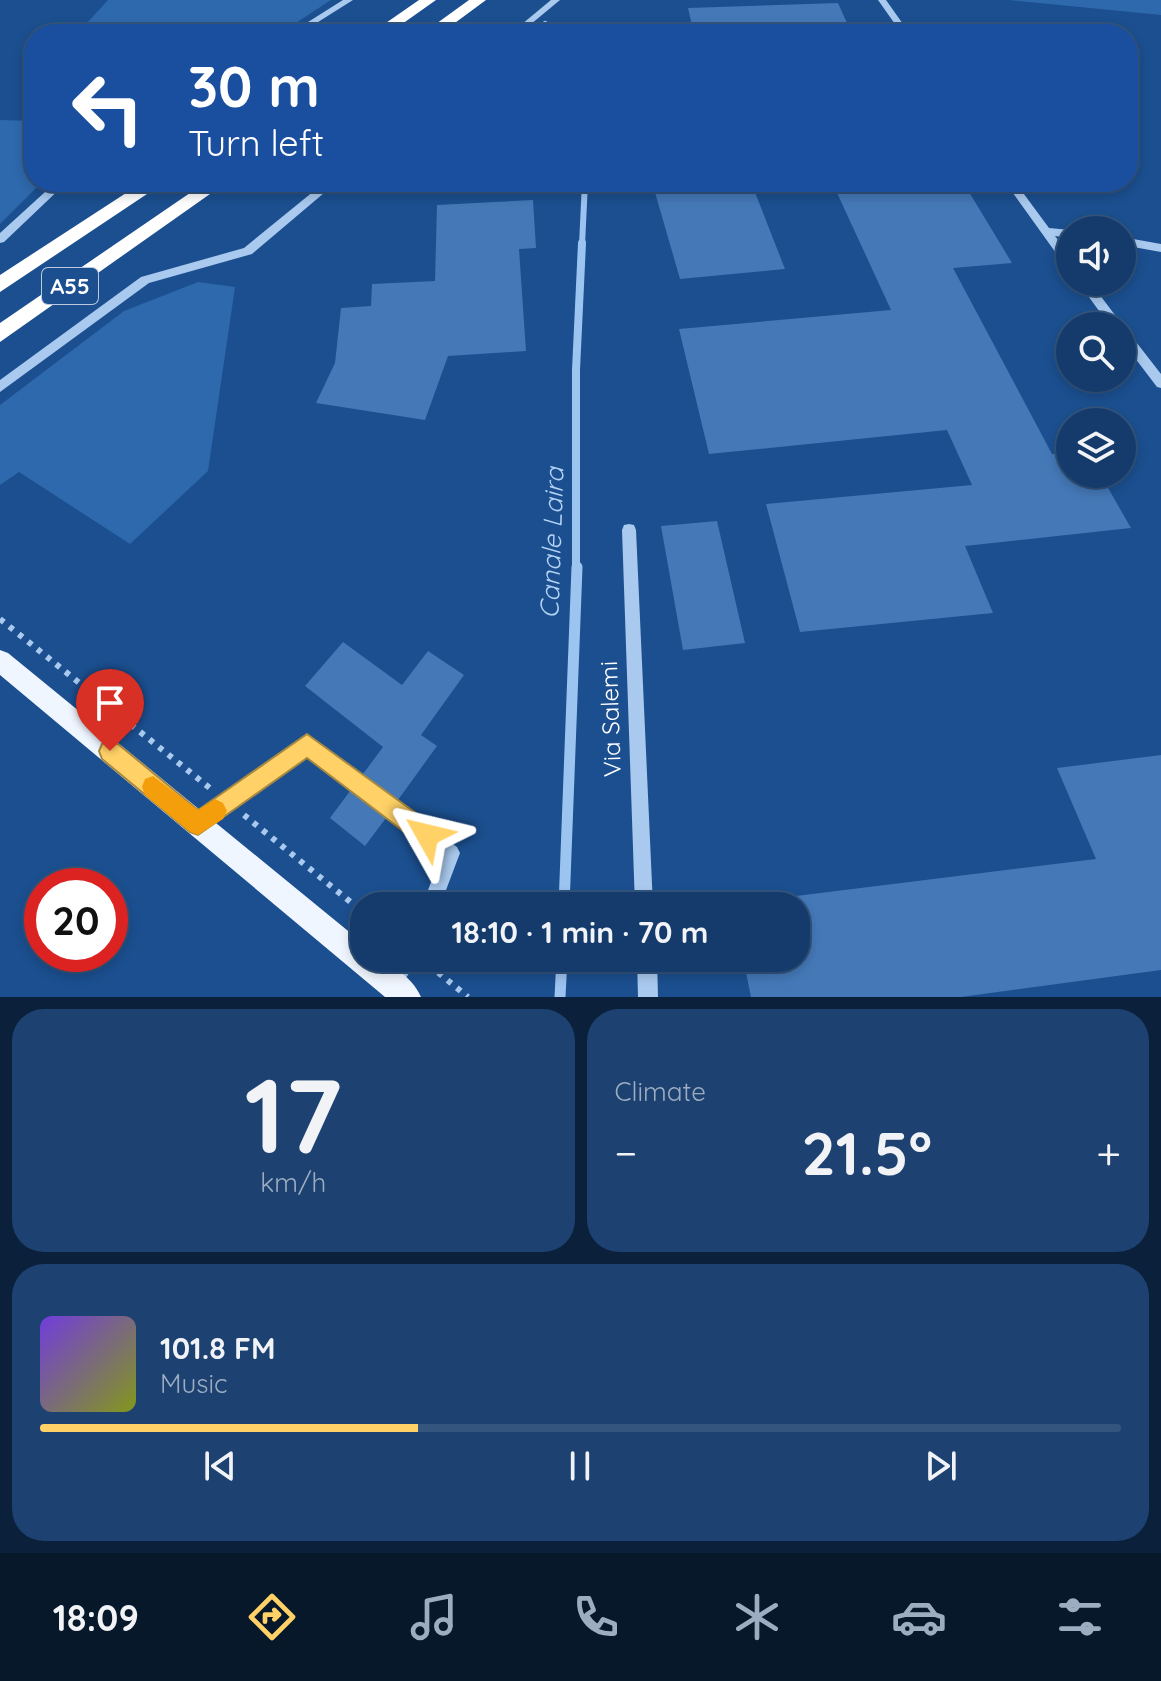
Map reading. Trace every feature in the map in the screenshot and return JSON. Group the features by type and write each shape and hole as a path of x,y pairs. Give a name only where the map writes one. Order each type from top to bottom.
{"highway":[{"path":"393,24 429,0"},
{"path":"444,24 479,0"},
{"name":"A55","path":"0,285 141,192"},
{"name":"A55","path":"0,334 204,192"}],"main road":[{"path":"0,661 399,990"}],"street":[{"path":"309,24 349,0"},
{"path":"526,24 556,0"},
{"path":"882,0 899,24"},
{"path":"0,239 51,192"},
{"path":"0,387 145,280 248,251 320,192"},
{"path":"1017,192 1056,246"},
{"path":"1045,231 1056,232"},
{"path":"1136,244 1161,248"},
{"path":"1136,350 1161,383"},
{"name":"Via Salemi","path":"629,530 643,892"},
{"path":"198,824 307,745 451,853 436,892"},
{"path":"647,972 648,997"}],"path":[{"path":"0,619 350,902"},
{"path":"437,972 468,997"}],"shaded area":[{"path":"108,0 331,0 294,24 86,24"},
{"path":"1009,0 1161,0 1161,15"},
{"path":"0,120 24,121 24,192 32,192 0,224"},
{"path":"198,282 235,287 208,471 130,544 19,472 0,485 0,405 124,311"}],"building":[{"path":"838,3 847,24 692,24 688,8"},
{"path":"655,192 755,192 785,269 680,279"},
{"path":"837,192 969,192 1012,263 953,268 1052,454 1056,454 1056,488 1108,488 1131,528 965,546 993,613 800,632 766,504 972,485 947,430 709,454 679,329 891,310"},
{"path":"533,200 536,248 519,249 526,351 448,356 425,420 316,403 335,363 341,308 371,306 372,284 435,281 437,205"},
{"path":"717,521 745,643 683,650 661,526"},
{"path":"343,642 402,685 428,651 464,675 421,735 437,746 398,800 363,774 383,747 305,686"},
{"path":"1161,755 1161,970 961,997 751,997 746,972 810,972 810,894 1096,859 1057,768"},
{"path":"350,791 386,818 365,846 330,818"}],"waterway":[{"name":"Canale Laira","path":"582,245 585,192"},
{"name":"Canale Laira","path":"576,569 576,370 582,243"},
{"name":"Canale Laira","path":"565,892 577,567"},
{"name":"Canale Laira","path":"560,997 561,972"}],"slow traffic":[{"path":"153,787 198,824 215,811"}],"route":[{"path":"110,751 198,824 307,745 427,835"}]}
